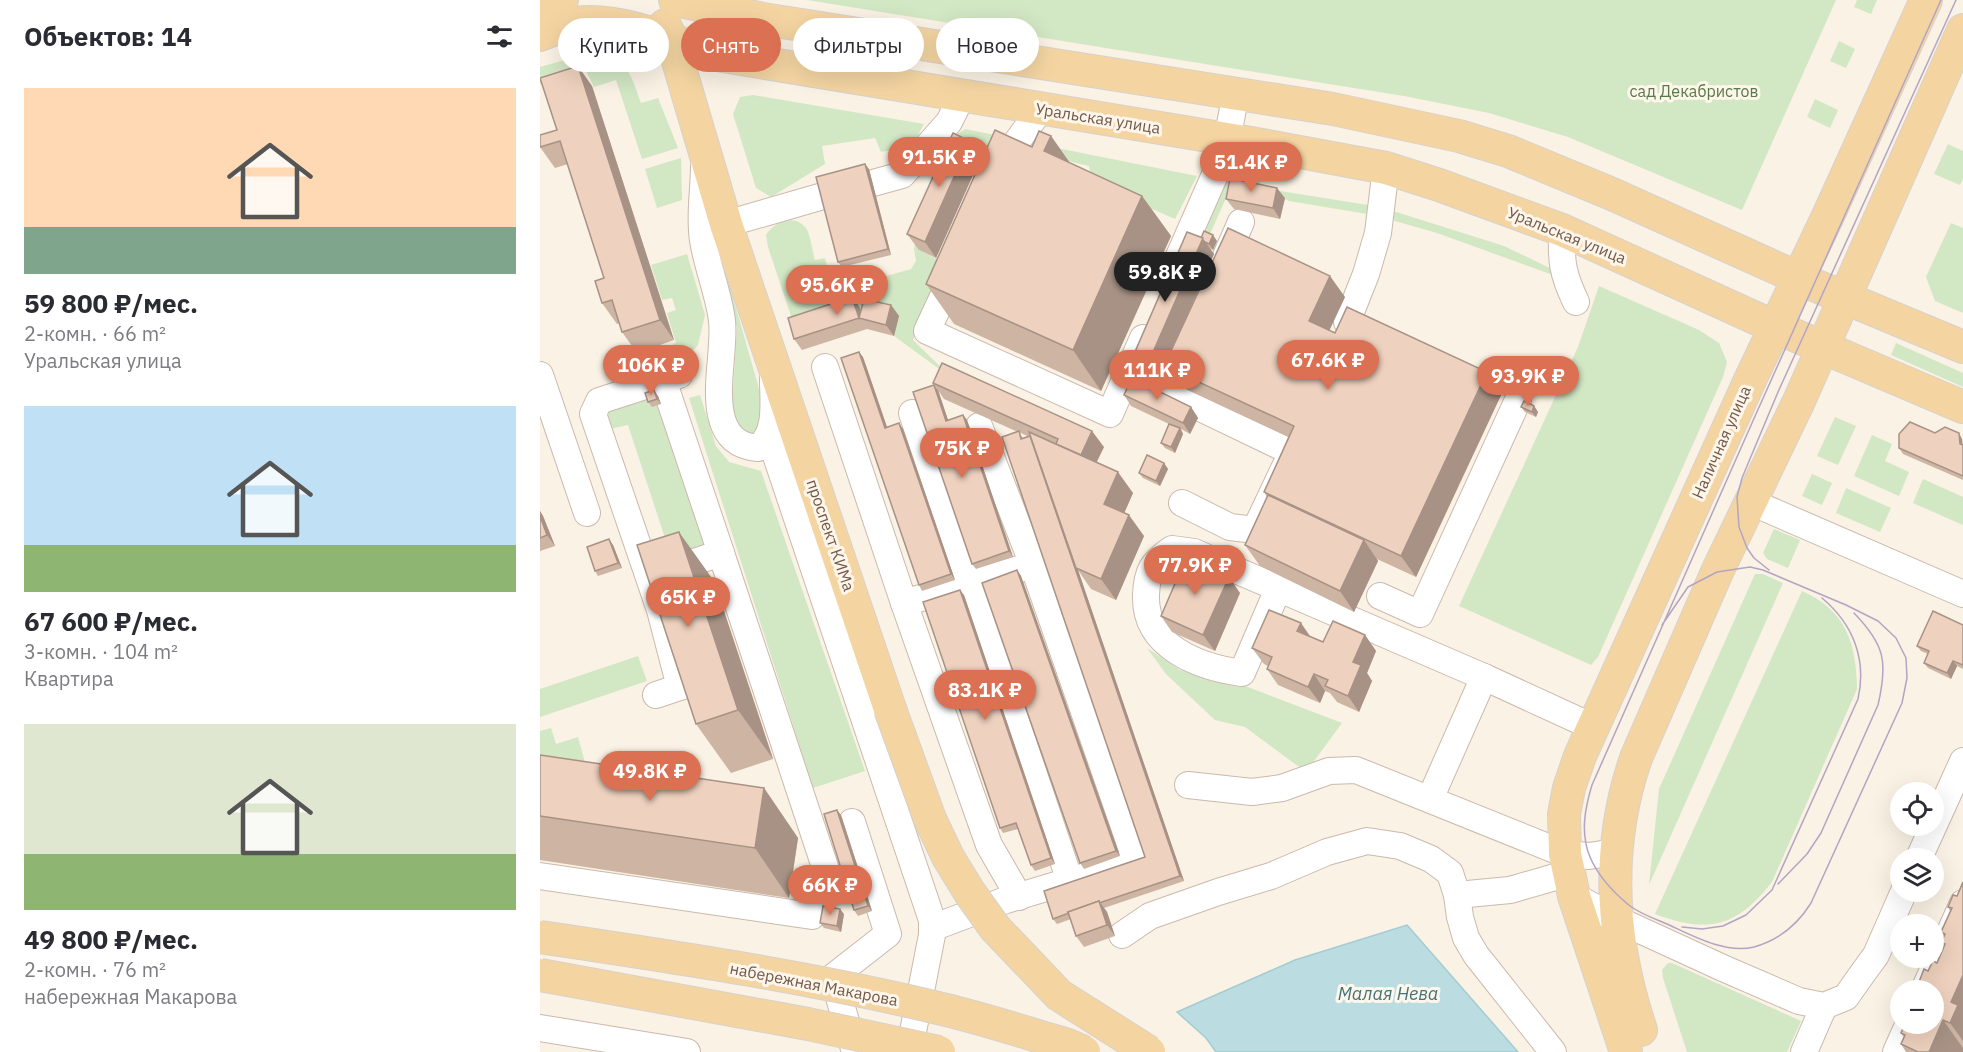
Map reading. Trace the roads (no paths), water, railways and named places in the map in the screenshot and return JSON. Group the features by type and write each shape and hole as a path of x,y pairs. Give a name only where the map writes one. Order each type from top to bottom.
{"main road":[{"path":"540,7 562,0"},
{"name":"Наличная улица","path":"1626,1052 1569,874 1564,814 1569,788 1593,727 1926,0"},
{"path":"672,41 674,1 763,19 1236,93 1397,122 1459,136 1508,151 1612,194 1844,298 1963,347"},
{"name":"Уральская улица","path":"540,35 576,23 613,24 711,54 1386,168 1440,185 1562,230 1775,327 1963,407"},
{"path":"1648,1052 1622,963 1616,919 1615,852 1626,787 1636,758 1717,572 1823,347 1963,30"},
{"name":"проспект КИМа","path":"672,41 705,154 705,237 773,362 930,819 948,857 970,893 995,927 1059,995 1149,1052"},
{"path":"1071,114 1079,68"},
{"name":"набережная Макарова","path":"540,937 814,982 943,1009 1084,1052"},
{"path":"540,975 796,1021 939,1052"}],"street":[{"path":"1165,287 1217,170 1227,140 1236,93"},
{"path":"873,183 902,175 949,122 962,96"},
{"path":"993,193 1018,140 1041,109"},
{"path":"1347,322 1366,274 1378,233 1386,168"},
{"path":"705,237 823,196"},
{"path":"1212,286 1241,222"},
{"path":"1562,230 1562,264 1566,282 1576,302"},
{"name":"проспект КИМа","path":"705,237 722,323 718,386 721,413 732,438 746,447 758,448 767,441 772,426 773,362"},
{"path":"962,257 927,331 1110,414 1151,320"},
{"path":"1182,503 1230,526 1255,530 1292,452 1165,391 1193,328"},
{"path":"825,367 904,603 989,845 1019,897"},
{"path":"540,375 587,513"},
{"path":"540,876 812,916 831,885 799,796 721,553 671,377 599,401 593,414 660,610 680,687 656,695"},
{"path":"1380,596 1420,614 1518,400"},
{"path":"912,413 1070,881"},
{"path":"932,928 1003,901 1136,861 1033,565 979,426"},
{"path":"769,435 932,920 909,1052"},
{"path":"1751,502 1963,594"},
{"path":"1278,589 1242,673 1217,669 1179,653 1162,641 1151,623 1146,601 1147,578 1156,560 1172,549 1194,552 1484,677 1593,727"},
{"path":"648,578 721,553"},
{"path":"904,603 1033,565"},
{"path":"1430,800 1484,677"},
{"path":"1924,848 1963,761"},
{"path":"1188,785 1252,792 1282,788 1329,771 1356,770 1430,800 1569,874 1616,919 1799,1001 1824,1006 1846,997 1876,955 1899,902"},
{"path":"852,822 888,934 833,976 855,1052"},
{"path":"1122,935 1150,916 1271,876 1327,852 1367,841 1400,846 1431,859 1450,873 1466,938 1476,955 1553,1052"},
{"path":"1457,894 1510,890 1569,874 1589,856 1615,852"},
{"path":"1928,980 1963,903"},
{"path":"1804,1052 1824,1006"},
{"path":"540,1028 687,1052"},
{"path":"1896,1052 1904,1034"}],"water":[{"name":"Малая Нева","path":"1407,925 1518,1052 1216,1052 1206,1038 1177,1012 1295,960"}],"tram line":[{"path":"1662,625 1688,587 1717,572 1750,567 1763,570 1846,605 1878,621 1896,638 1906,658 1907,678 1902,703 1811,903 1787,930 1772,940 1754,947 1743,949 1709,943 1643,914 1624,901 1612,890 1590,857 1584,830 1587,803 1592,785 1635,687 1679,589 1766,392 1941,0"},
{"path":"1769,570 1754,558 1747,548 1739,527 1737,497 1742,478 1778,392 1956,0"},
{"path":"1682,927 1702,929 1723,926 1746,915 1772,890 1858,699 1861,670 1855,643 1842,619 1822,598"},
{"path":"1778,884 1807,854 1821,833 1878,705 1883,677 1881,655 1872,635 1854,613"}],"park label":[{"name":"сад Декабристов","path":"1694,91"}]}
